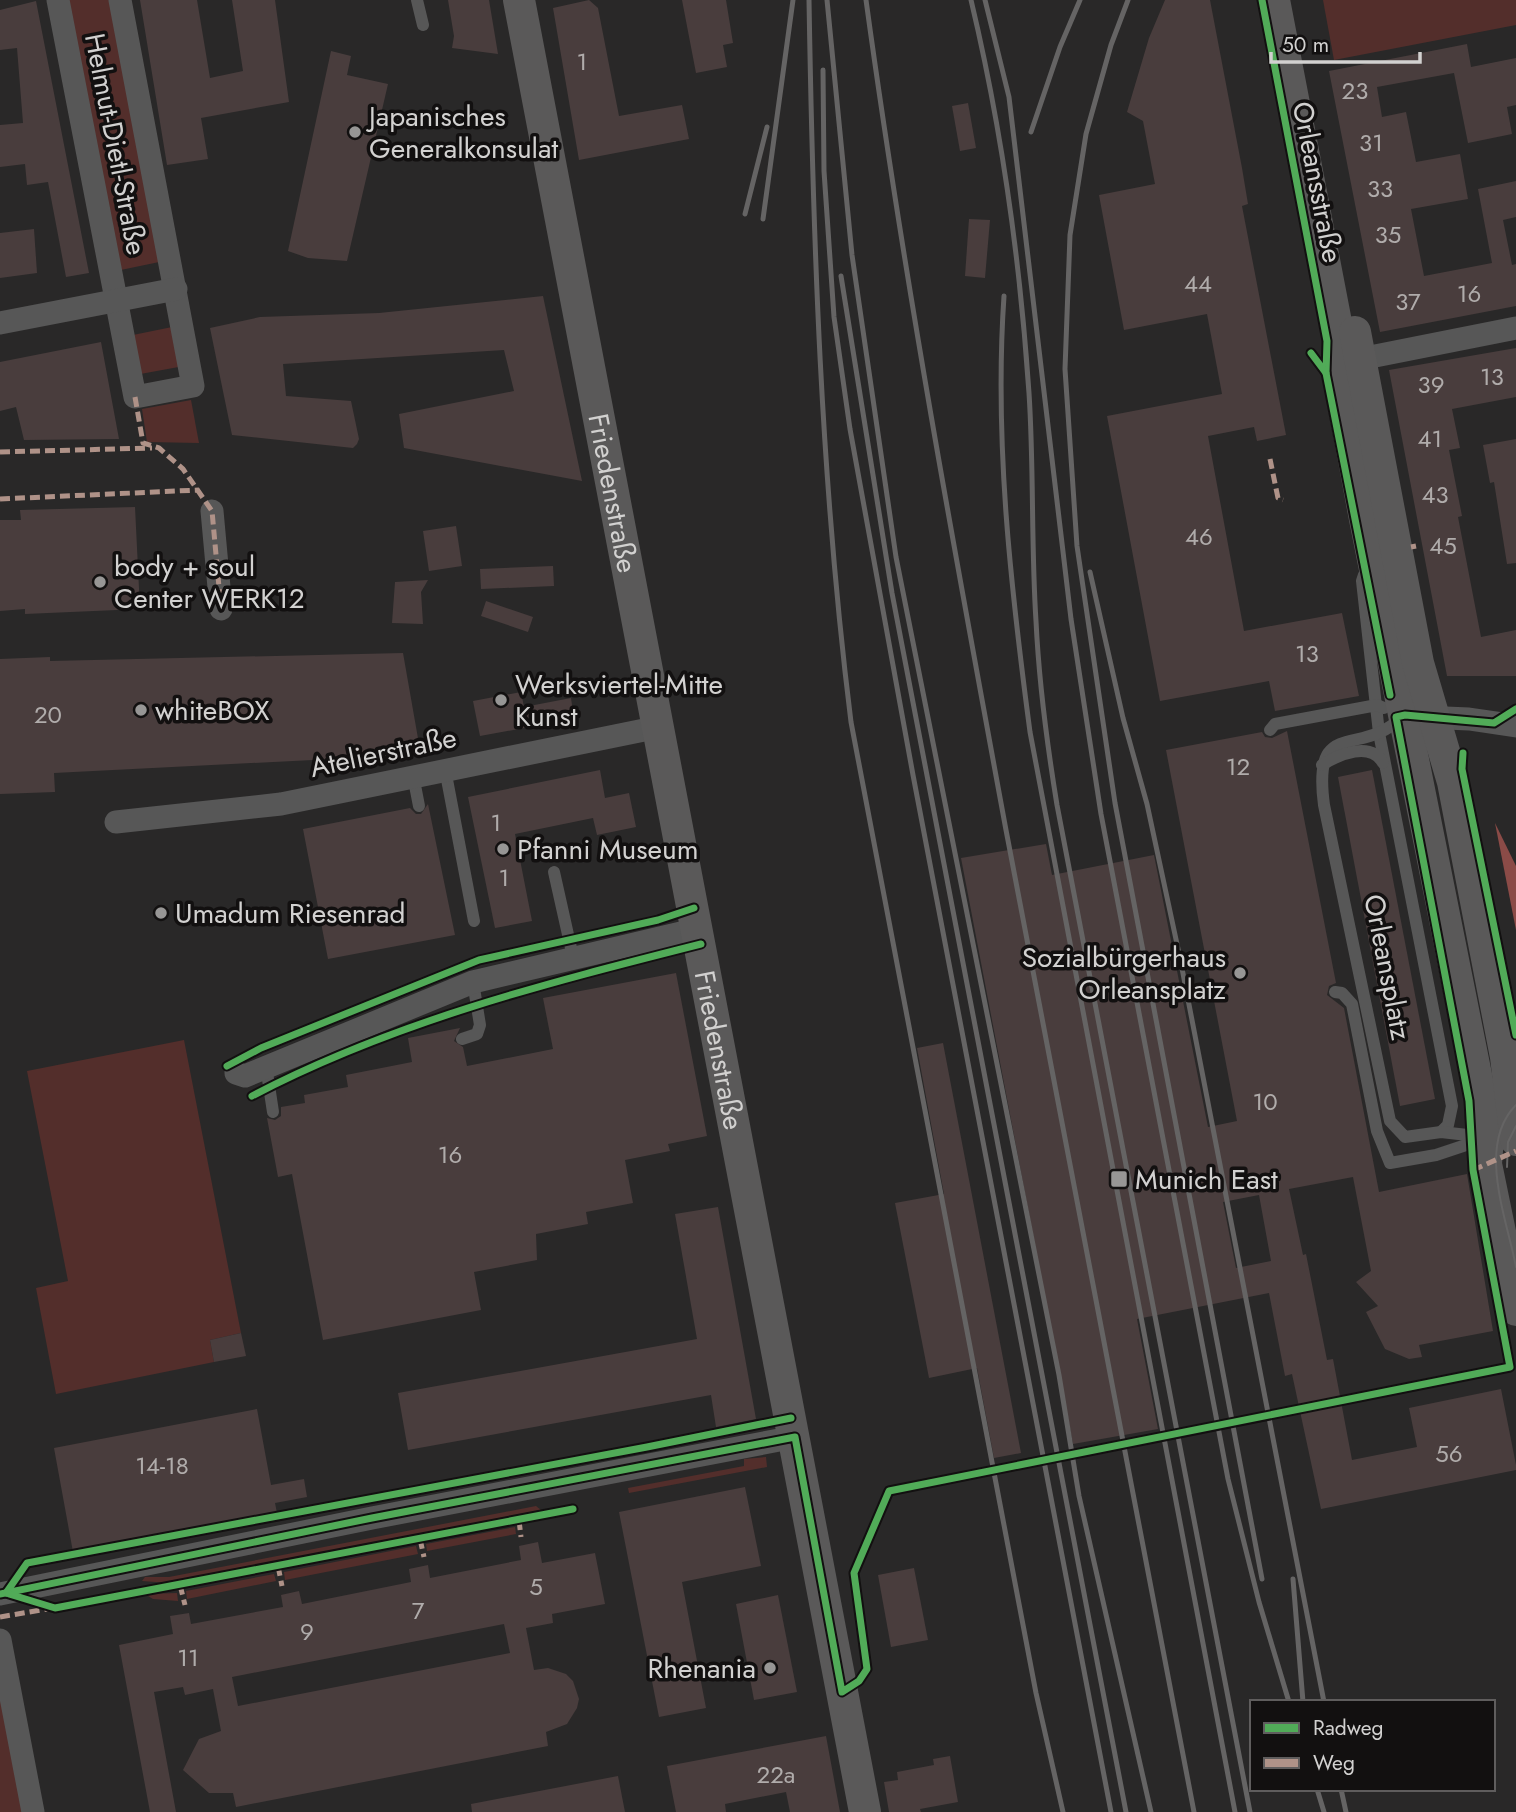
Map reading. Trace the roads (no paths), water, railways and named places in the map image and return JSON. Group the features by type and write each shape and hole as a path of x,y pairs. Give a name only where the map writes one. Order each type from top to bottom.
{"main road":[{"name":"Friedenstraße","path":"519,0 795,1437 864,1812"},
{"name":"Orleansstraße","path":"1274,0 1339,338 1351,361 1342,396 1371,555 1391,710 1496,1143 1516,1310"},
{"name":"Orleansstraße","path":"1293,0 1351,361 1389,514 1422,676 1453,782 1506,1057 1496,1143"}],"street":[{"name":"Helmut-Dietl-Straße","path":"58,0 135,397 193,386 120,0"},
{"name":"Helmut-Dietl-Straße","path":"116,299 176,289"},
{"path":"0,323 116,299"},
{"path":"1351,361 1516,328"},
{"path":"212,511 221,609"},
{"path":"1391,710 1436,719 1469,719 1516,726"},
{"name":"Atelierstraße","path":"116,822 281,804 659,727"},
{"path":"236,1073 245,1076 473,982 698,929"},
{"path":"0,1594 372,1518 795,1437"},
{"path":"0,1640 33,1812"}],"lane":[{"path":"417,0 423,25"},
{"path":"1284,0 1351,361"},
{"name":"Orleansplatz","path":"1422,676 1391,710 1379,733 1452,1107"},
{"path":"1270,730 1275,724 1391,710 1390,729 1337,744 1327,752 1322,765"},
{"path":"1322,765 1334,758 1367,750 1378,755 1386,769"},
{"name":"Orleansplatz","path":"1322,765 1324,804 1390,1121 1405,1137 1441,1132 1496,1143"},
{"path":"445,769 474,921"},
{"path":"413,775 419,806"},
{"path":"554,872 573,957"},
{"path":"462,1039 477,1034 480,1025 473,982"},
{"name":"Orleansplatz","path":"1335,992 1342,993 1352,1004 1377,1131 1390,1163 1496,1143"},
{"path":"266,1066 273,1112"},
{"path":"1441,1132 1448,1125 1452,1107"},
{"name":"Orleansstraße","path":"1452,1107 1496,1143"}],"tram line":[{"path":"1516,1105 1504,1121 1498,1140 1496,1161 1501,1205 1516,1267"},
{"path":"1507,1167 1508,1142 1516,1126"}],"railway":[{"path":"763,219 793,0"},
{"path":"809,0 820,361 832,542 851,722 1036,1693 1063,1812"},
{"path":"827,0 852,255 896,557 1059,1375 1079,1496 1151,1812"},
{"path":"866,0 931,416 968,623 1194,1812"},
{"path":"971,0 1001,146 1020,294 1031,422 1037,644 1053,782 1250,1812"},
{"path":"985,0 1009,97 1071,619 1101,814 1228,1479 1259,1602 1288,1700"},
{"path":"1031,132 1060,47 1080,0"},
{"path":"1128,0 1111,45 1086,134 1070,235 1065,369 1077,546 1115,803 1262,1579"},
{"path":"823,70 824,171 834,317 850,429 913,775 1111,1812"},
{"path":"745,214 767,127"},
{"path":"841,276 892,593 1126,1812"},
{"path":"1004,296 1001,405 1006,515 1030,732 1235,1812"},
{"path":"1090,572 1123,718 1147,804 1180,958 1324,1700"},
{"path":"1293,1579 1303,1700"},
{"path":"1318,1791 1324,1812"},
{"path":"1341,1791 1346,1812"}],"place":[{"name":"Japanisches Generalkonsulat","path":"355,132"},
{"name":"body + soul Center WERK12","path":"100,582"},
{"name":"Werksviertel-Mitte Kunst","path":"501,700"},
{"name":"whiteBOX","path":"141,710"},
{"name":"Pfanni Museum","path":"503,849"},
{"name":"Umadum Riesenrad","path":"161,913"},
{"name":"Sozialbürgerhaus Orleansplatz","path":"1240,973"},
{"name":"Munich East","path":"1119,1179"},
{"name":"Rhenania","path":"770,1668"}]}
